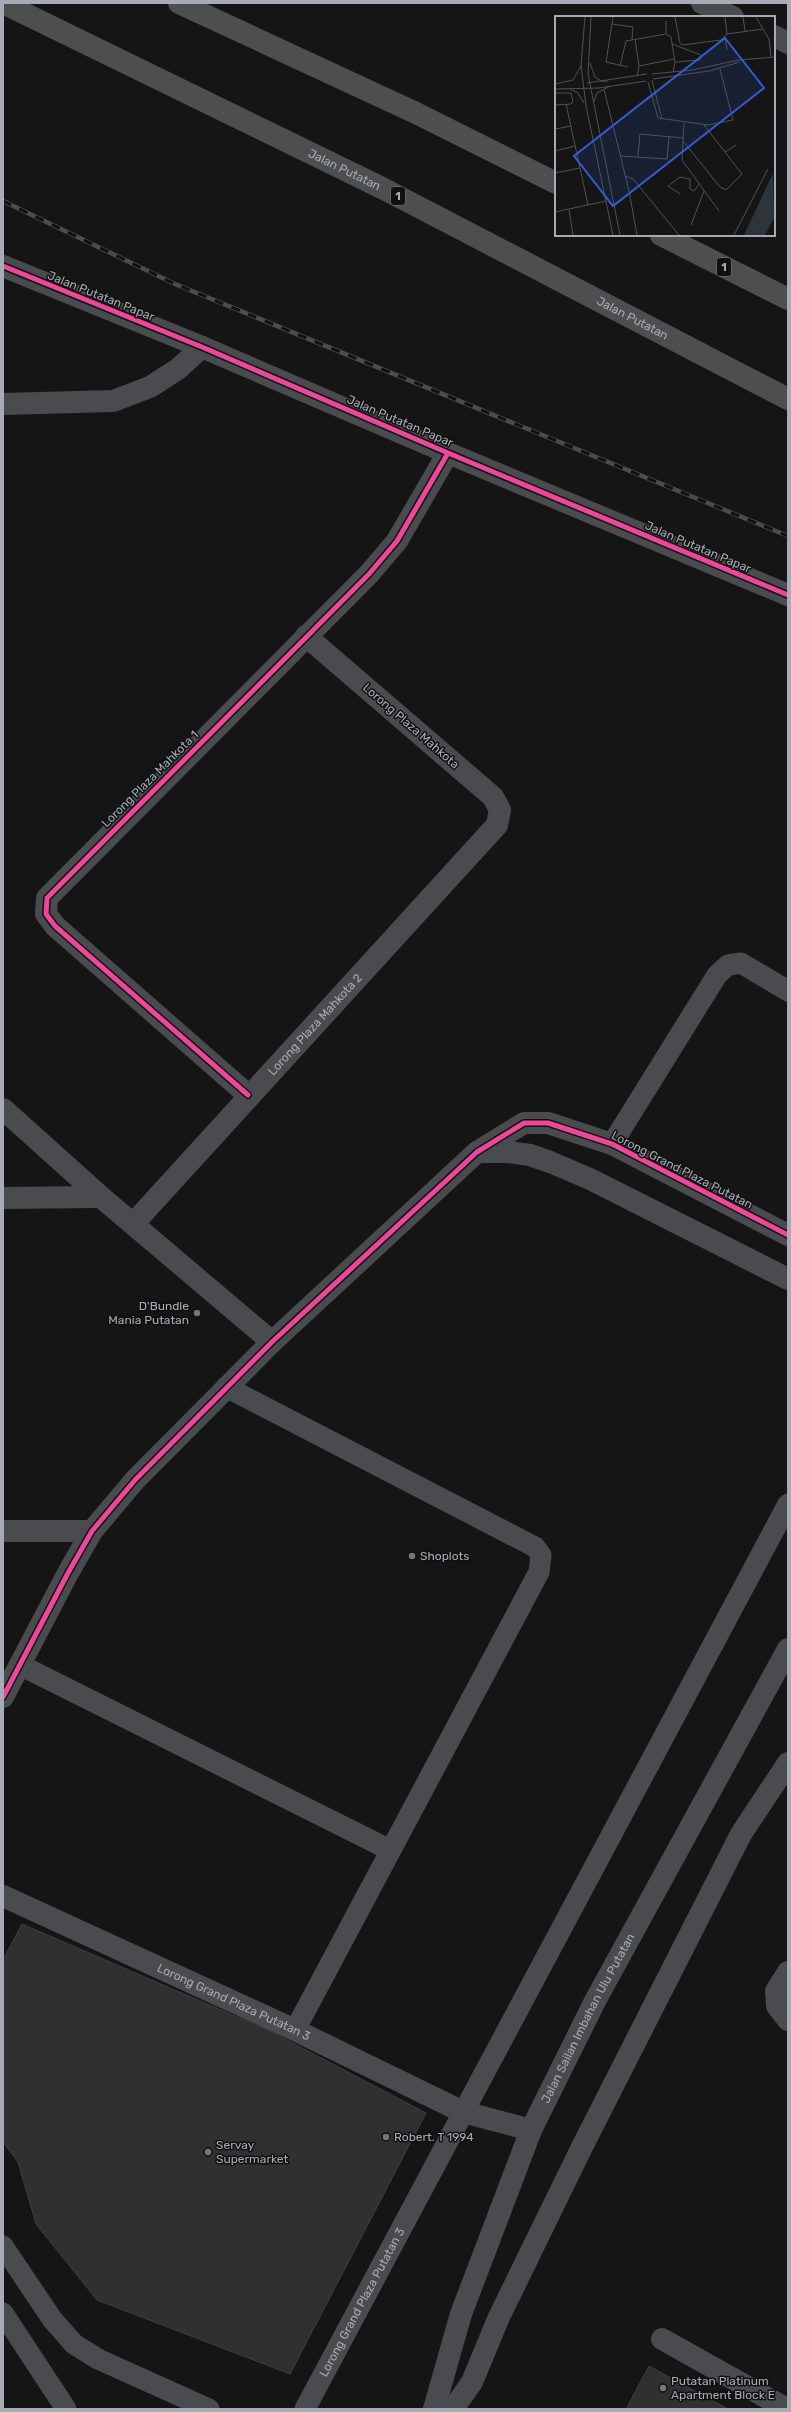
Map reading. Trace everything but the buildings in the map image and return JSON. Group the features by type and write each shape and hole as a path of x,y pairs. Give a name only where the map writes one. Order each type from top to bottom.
{"highway":[{"name":"Jalan Putatan","path":"3,3 382,188 788,399"},
{"path":"179,3 416,113 555,182"},
{"name":"1","path":"663,236 788,298"}],"street":[{"path":"702,3 731,16"},
{"path":"775,36 788,42"},
{"name":"Jalan Putatan Papar","path":"3,266 202,347 448,453 788,595"},
{"path":"3,404 113,401 150,387 178,369 202,347"},
{"name":"Lorong Plaza Mahkota 1","path":"248,1095 55,926 46,914 47,898 369,574 397,541 448,453"},
{"name":"Lorong Plaza Mahkota","path":"306,636 493,797 500,810 497,825"},
{"name":"Lorong Plaza Mahkota 2","path":"133,1224 248,1095 497,825"},
{"path":"3,1108 101,1197 272,1342"},
{"name":"Lorong Grand Plaza Putatan","path":"3,1697 68,1573 92,1531 135,1480 272,1342 477,1152 524,1123 548,1123 612,1144 788,1235"},
{"path":"477,1152 530,1154 550,1162 590,1180 788,1279"},
{"path":"3,1198 101,1197"},
{"path":"3,1531 92,1531"},
{"name":"Jalan Sailan Imbahan Ulu Putatan","path":"434,2409 461,2314 531,2130 595,2002 788,1649"},
{"path":"453,2409 472,2382 499,2317 581,2149 741,1834 788,1762"},
{"name":"Lorong Grand Plaza Putatan 3","path":"3,1896 295,2030 463,2112 531,2130"},
{"path":"788,1972 776,1991 777,2006 788,2020"},
{"path":"662,2339 787,2409"}],"lane":[{"path":"612,1144 718,975 728,965 741,963 788,991"},
{"path":"226,1387 535,1547 541,1555 539,1572 295,2030"},
{"path":"463,2112 788,1504"},
{"path":"20,1665 390,1850"},
{"name":"Lorong Grand Plaza Putatan 3","path":"306,2409 463,2112"},
{"path":"3,2246 52,2319 74,2344 98,2359 209,2409"},
{"path":"3,2313 66,2409"}],"railway":[{"path":"3,201 175,284 788,536"}],"cycle path":[{"path":"3,266 202,347 448,453 788,595"},
{"path":"248,1095 55,926 46,914 47,898 369,574 397,541 448,453"},
{"path":"3,1697 68,1573 92,1531 135,1480 272,1342 477,1152 524,1123 548,1123 612,1144 788,1235"}],"place":[{"name":"D'Bundle Mania Putatan","path":"197,1313"},
{"name":"Shoplots","path":"412,1556"},
{"name":"Robert. T 1994","path":"386,2137"},
{"name":"Servay Supermarket","path":"208,2152"},
{"name":"Putatan Platinum Apartment Block E","path":"663,2388"}]}
